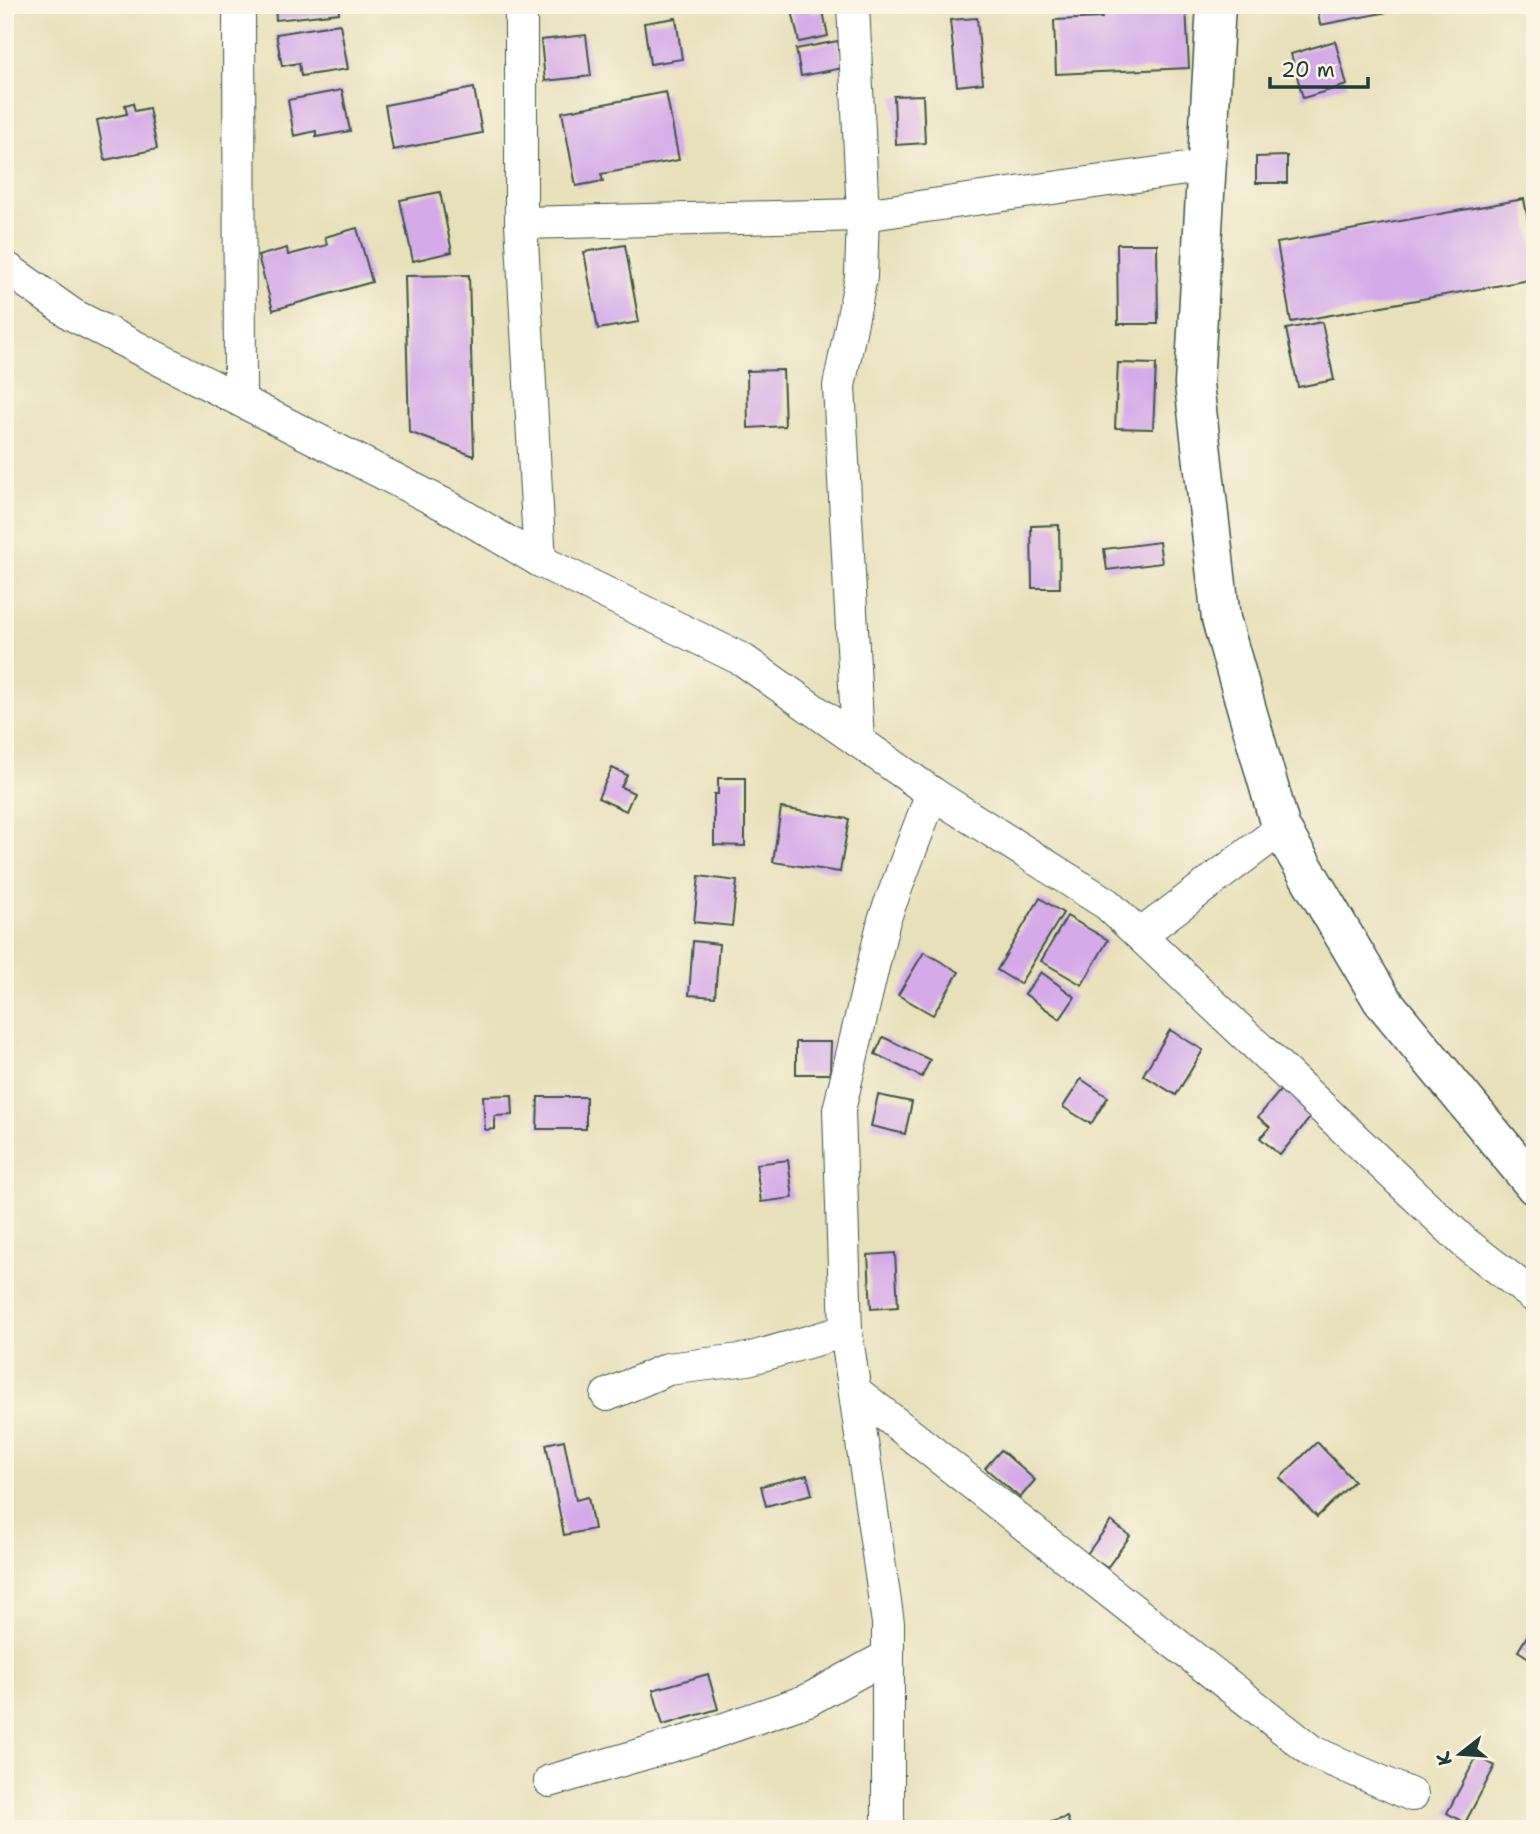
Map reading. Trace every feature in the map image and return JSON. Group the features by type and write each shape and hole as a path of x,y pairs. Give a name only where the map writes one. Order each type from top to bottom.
{"main road":[{"path":"1216,5 1194,384 1221,619 1281,828 1382,1000 1535,1186"}],"street":[{"path":"239,5 240,400"},
{"path":"521,5 521,223 540,561"},
{"path":"853,5 863,215 861,278 839,386 858,741"},
{"path":"521,223 863,215 1207,166"},
{"path":"5,267 73,315 447,506 540,561 743,660 932,793 1107,904 1465,1243 1535,1297"},
{"path":"888,1829 888,1623 846,1331 839,1110 884,920 932,793"},
{"path":"1140,935 1281,828"},
{"path":"607,1395 668,1369 748,1359 846,1331"},
{"path":"855,1391 1313,1752 1412,1796"},
{"path":"550,1781 698,1738 808,1700 888,1656"}],"building":[{"path":"275,5 338,5 339,13 276,20"},
{"path":"809,5 811,13 823,11 828,36 799,42 791,6"},
{"path":"1101,5 1186,5 1189,68 1056,74 1054,20 1102,18"},
{"path":"1317,5 1392,5 1393,11 1320,25"},
{"path":"676,18 682,59 650,64 644,23"},
{"path":"977,18 983,83 957,86 950,20"},
{"path":"340,24 348,69 301,76 299,63 282,66 276,34"},
{"path":"586,35 591,76 545,81 541,40"},
{"path":"838,41 843,68 801,76 796,49"},
{"path":"1335,41 1347,85 1303,98 1291,54"},
{"path":"474,88 482,133 393,150 385,105"},
{"path":"342,90 350,131 316,137 316,131 294,136 288,100"},
{"path":"666,92 679,160 601,174 603,181 576,186 562,112"},
{"path":"923,95 925,143 896,145 894,96"},
{"path":"133,103 135,111 149,108 157,149 105,160 97,120 127,114 125,105"},
{"path":"1287,156 1287,183 1256,183 1256,157"},
{"path":"440,192 452,252 413,261 400,200"},
{"path":"1524,199 1535,258 1535,279 1291,322 1277,243"},
{"path":"357,228 372,282 273,310 258,256 287,248 288,255 327,245 325,237"},
{"path":"1117,244 1157,244 1158,324 1118,324"},
{"path":"625,245 639,322 598,329 584,252"},
{"path":"469,275 474,456 409,432 405,276"},
{"path":"1322,322 1334,380 1298,387 1286,329"},
{"path":"1118,363 1156,364 1153,429 1115,428"},
{"path":"783,370 785,426 748,428 747,371"},
{"path":"1059,525 1060,588 1032,588 1031,526"},
{"path":"1159,542 1162,563 1107,570 1104,549"},
{"path":"612,768 627,775 621,787 634,793 626,811 598,798"},
{"path":"718,778 745,778 745,846 714,845 714,794 718,794"},
{"path":"781,808 849,819 840,872 773,862"},
{"path":"699,876 737,881 732,926 694,922"},
{"path":"1040,898 1063,913 1020,984 997,970"},
{"path":"1067,916 1108,940 1082,985 1041,961"},
{"path":"693,941 719,944 715,997 689,995"},
{"path":"924,952 959,972 933,1015 898,995"},
{"path":"1041,972 1075,997 1060,1019 1025,994"},
{"path":"1170,1030 1203,1050 1176,1095 1143,1075"},
{"path":"883,1037 930,1060 922,1077 875,1054"},
{"path":"796,1042 831,1042 830,1074 796,1074"},
{"path":"1081,1079 1108,1097 1091,1124 1063,1107"},
{"path":"1283,1087 1314,1113 1280,1155 1260,1138 1270,1127 1258,1117"},
{"path":"512,1095 513,1115 495,1116 495,1129 485,1130 483,1096"},
{"path":"878,1095 912,1102 905,1134 871,1126"},
{"path":"538,1097 586,1097 586,1129 537,1129"},
{"path":"788,1160 793,1198 761,1202 756,1164"},
{"path":"895,1253 898,1307 871,1309 868,1255"},
{"path":"564,1440 576,1500 588,1497 594,1529 564,1535 546,1444"},
{"path":"1317,1442 1354,1481 1317,1517 1280,1478"},
{"path":"1001,1450 1035,1480 1020,1498 985,1468"},
{"path":"807,1475 812,1494 766,1506 761,1486"},
{"path":"1111,1521 1130,1536 1107,1568 1087,1554"},
{"path":"1533,1626 1535,1627 1535,1662 1518,1651"},
{"path":"708,1674 718,1709 663,1725 653,1690"},
{"path":"1477,1756 1495,1766 1465,1823 1447,1813"},
{"path":"1067,1817 1071,1829 1033,1829 1033,1828"}]}
